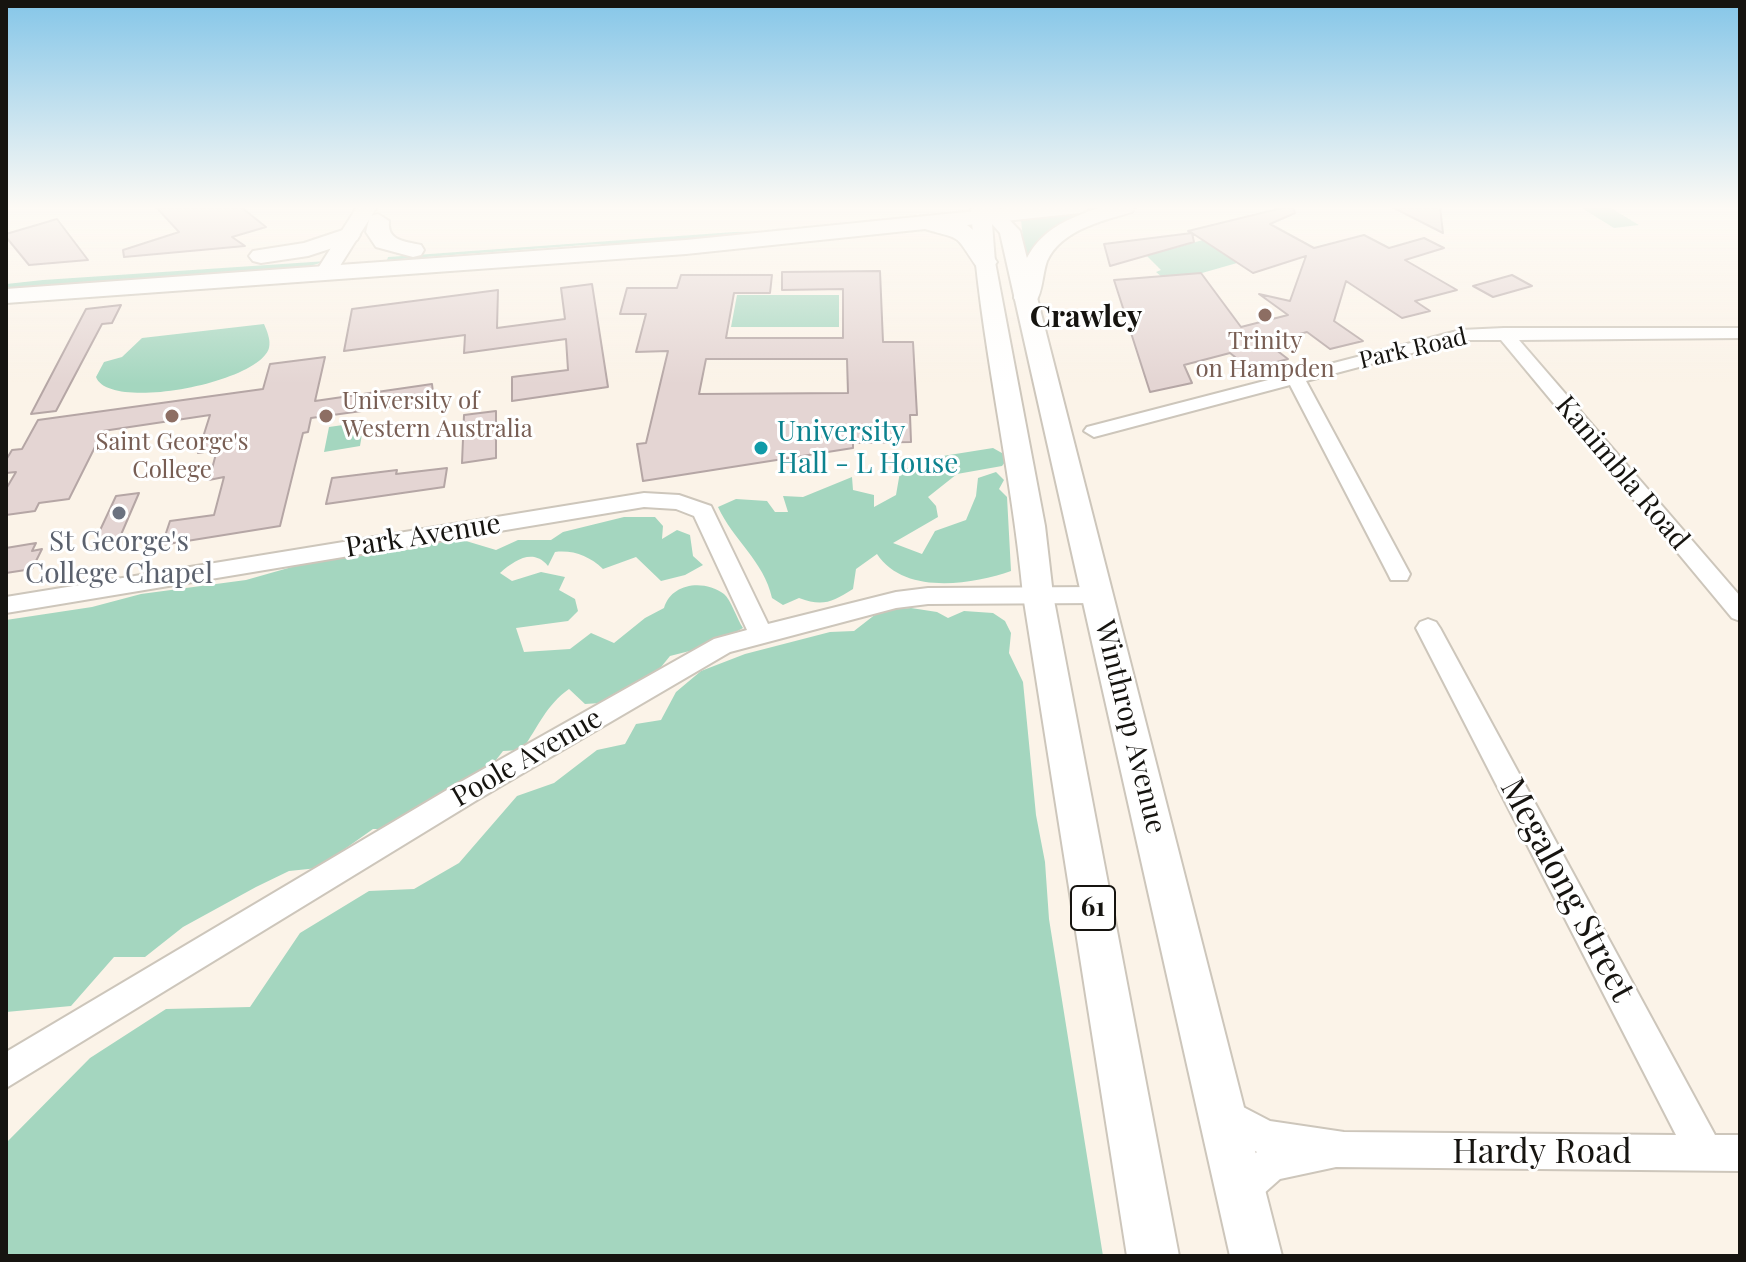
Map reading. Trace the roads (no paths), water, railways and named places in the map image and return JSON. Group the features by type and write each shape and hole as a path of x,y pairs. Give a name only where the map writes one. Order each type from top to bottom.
{"highway":[{"path":"6,280 184,266"},
{"path":"6,296 267,266"},
{"path":"1026,298 1032,266"}],"main road":[{"name":"61","path":"986,266 1031,526 1038,595 1153,1256"},
{"name":"Winthrop Avenue","path":"1018,266 1256,1256"}],"street":[{"name":"Kanimbla Road","path":"1504,333 1736,603"},
{"name":"Park Road","path":"1094,431 1461,335 1738,335"},
{"path":"1296,379 1399,574"},
{"name":"Park Avenue","path":"6,605 644,500 679,502 703,511 762,636"},
{"name":"Poole Avenue","path":"6,1071 467,792 723,645 896,600 1098,595"},
{"name":"Megalong Street","path":"1428,628 1723,1153"},
{"name":"Hardy Road","path":"1222,1112 1265,1138 1344,1150 1723,1153"},
{"name":"Hardy Road","path":"1240,1190 1272,1163 1344,1150"}],"place":[{"name":"Trinity on Hampden","path":"1265,315"},
{"name":"Saint George's College","path":"172,416"},
{"name":"University of Western Australia","path":"326,416"},
{"name":"University Hall - L House","path":"761,448"},
{"name":"St George's College Chapel","path":"119,513"}],"district":[{"name":"Crawley","path":"1086,318"}]}
